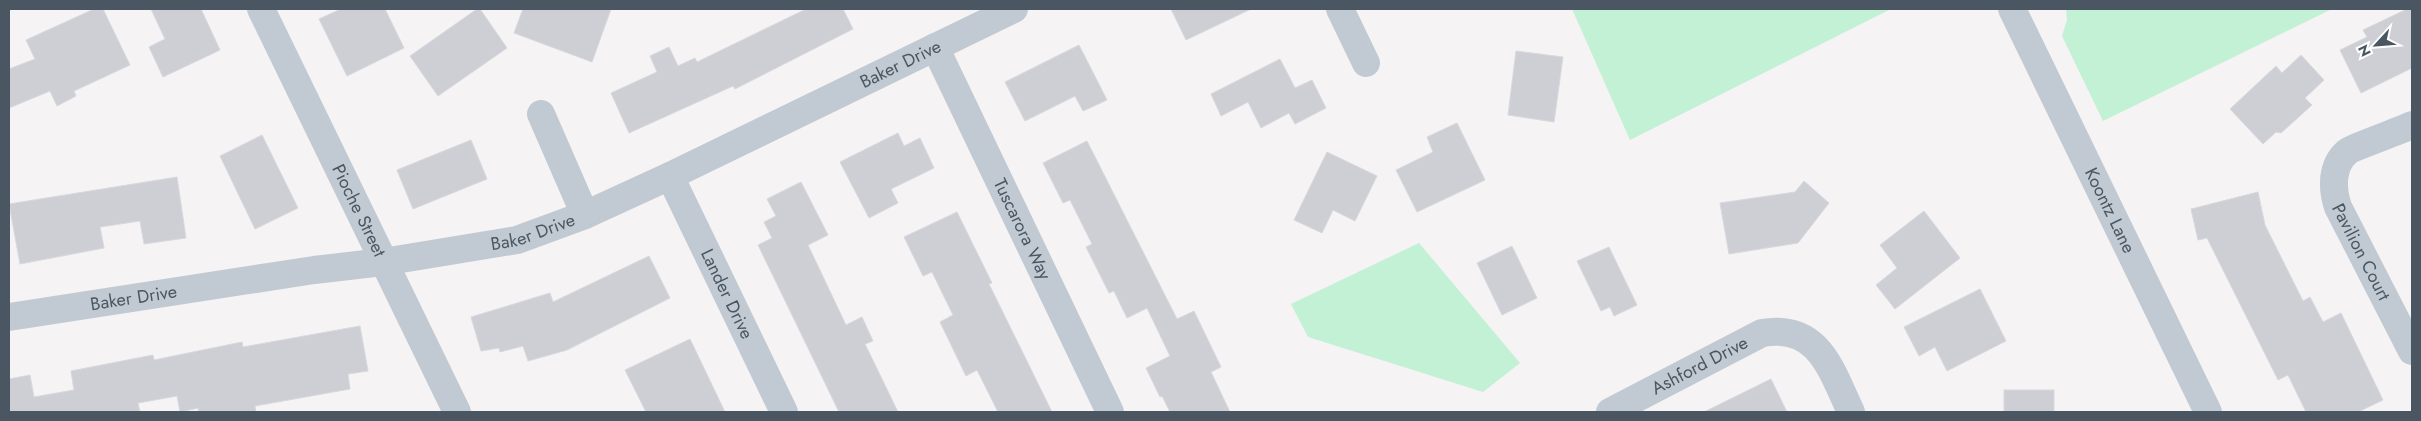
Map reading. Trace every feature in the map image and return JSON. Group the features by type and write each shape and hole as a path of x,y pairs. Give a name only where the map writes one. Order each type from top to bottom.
{"street":[{"name":"Pioche Street","path":"261,9 456,412"},
{"name":"Baker Drive","path":"9,317 314,270 383,262 517,240 585,215 670,176 1014,9"},
{"path":"1340,9 1366,64"},
{"name":"Koontz Lane","path":"2012,9 2208,412"},
{"name":"Tuscarora Way","path":"935,47 1110,412"},
{"path":"541,114 585,215"},
{"name":"Pavilion Court","path":"2412,125 2347,151 2335,172 2332,190 2338,207 2412,351"},
{"name":"Lander Drive","path":"670,176 784,412"},
{"name":"Ashford Drive","path":"1610,412 1762,334 1793,333 1815,345 1824,358 1851,412"}],"green space":[{"path":"1572,9 1891,9 1630,140"},
{"path":"2066,9 2332,9 2103,121 2062,36 2067,20"},
{"path":"1419,243 1520,363 1483,392 1308,337 1291,304"}],"building":[{"path":"94,9 103,9 130,65 74,91 76,96 57,106 50,91 9,108 9,69 35,59 26,40"},
{"path":"151,9 201,9 220,50 163,77 149,47 165,39"},
{"path":"341,9 385,9 404,48 347,76 319,19"},
{"path":"477,9 480,9 507,48 438,96 410,56"},
{"path":"523,9 611,9 592,62 514,33"},
{"path":"806,9 843,9 853,29 735,89 733,86 629,133 611,93 657,72 650,56 669,47 678,66 695,58 697,62"},
{"path":"1171,9 1251,9 1186,40"},
{"path":"2407,9 2412,9 2412,68 2361,93 2340,50 2367,37 2363,30"},
{"path":"1079,45 1107,100 1083,111 1075,96 1025,121 1005,82"},
{"path":"1516,51 1563,57 1554,122 1508,115"},
{"path":"2301,55 2324,80 2305,98 2312,105 2281,133 2276,132 2263,144 2230,109 2276,66 2282,73"},
{"path":"1280,59 1295,88 1312,80 1326,108 1295,124 1289,113 1261,128 1248,102 1221,116 1211,94"},
{"path":"1457,123 1485,180 1417,212 1396,170 1433,152 1427,137"},
{"path":"898,133 904,146 920,138 934,168 891,189 898,203 869,218 840,162"},
{"path":"262,135 298,208 255,229 220,156"},
{"path":"471,140 487,179 413,209 397,170"},
{"path":"1087,141 1177,319 1194,311 1221,367 1211,372 1230,412 1170,412 1162,396 1160,397 1146,368 1170,356 1147,308 1127,318 1114,291 1109,293 1086,247 1092,244 1070,200 1063,203 1043,163"},
{"path":"1327,152 1377,176 1355,221 1333,210 1322,233 1294,220"},
{"path":"177,177 186,238 144,244 140,221 100,227 104,248 20,264 9,204"},
{"path":"1804,181 1829,203 1798,243 1729,254 1720,203 1795,192"},
{"path":"801,182 828,235 808,245 846,325 862,317 873,341 865,344 898,412 839,412 758,245 772,238 764,222 776,216 767,199"},
{"path":"2258,192 2265,225 2303,301 2310,297 2323,322 2341,313 2383,400 2358,412 2306,412 2288,375 2278,380 2207,238 2198,240 2191,209"},
{"path":"1924,211 1960,258 1895,309 1876,285 1897,268 1880,245"},
{"path":"957,212 992,283 989,284 1052,412 998,412 977,370 966,376 940,322 953,315 932,272 923,276 904,237"},
{"path":"1512,246 1537,298 1502,315 1477,263"},
{"path":"1609,247 1637,305 1614,316 1610,307 1601,311 1577,261"},
{"path":"649,256 670,298 567,350 528,361 523,346 500,352 499,348 481,351 471,317 550,293 553,302"},
{"path":"1980,289 2006,341 1947,371 1935,347 1919,356 1904,327"},
{"path":"360,326 368,371 348,374 350,389 255,406 256,412 199,412 198,408 180,412 177,396 138,403 140,412 9,412 9,379 30,375 34,397 74,390 71,371 153,355 154,360 242,342 243,347"},
{"path":"690,339 725,412 646,412 625,370"},
{"path":"1771,379 1787,412 1704,412"},
{"path":"2004,390 2054,390 2054,412 2004,412"}]}
